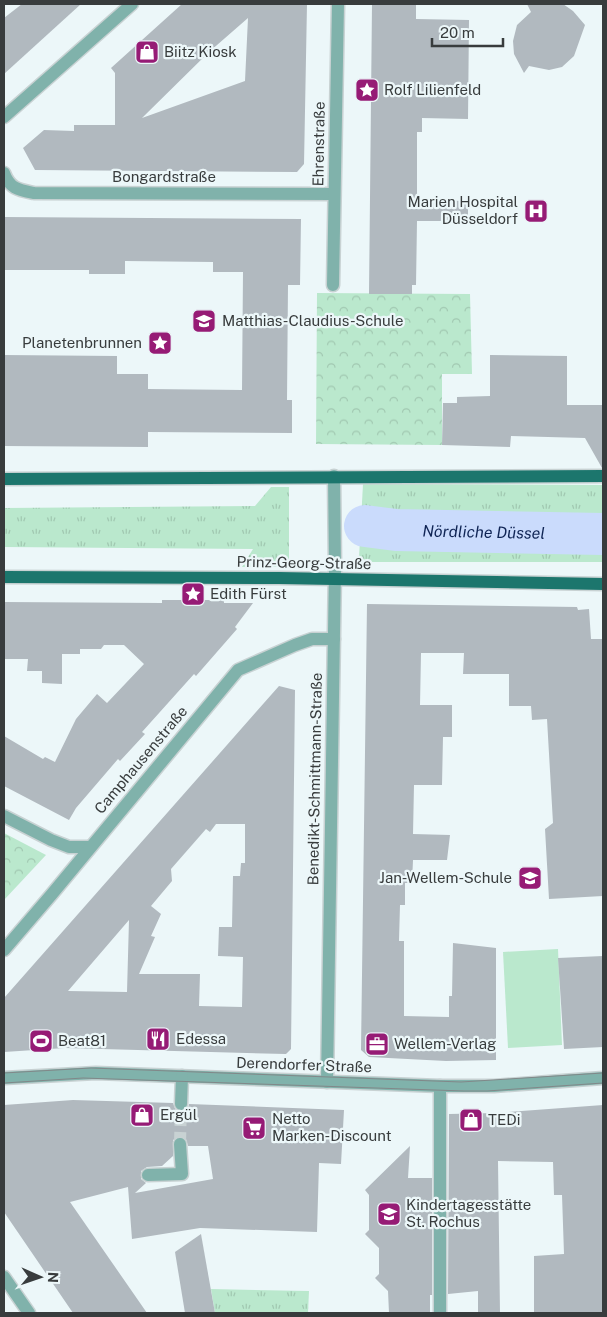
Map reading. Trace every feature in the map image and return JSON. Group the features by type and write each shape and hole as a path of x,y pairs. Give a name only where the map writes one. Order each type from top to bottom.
{"main road":[{"path":"4,479 603,476"},
{"name":"Prinz-Georg-Straße","path":"4,577 269,578 603,584"}],"street":[{"path":"4,117 132,4"},
{"name":"Ehrenstraße","path":"333,285 338,4"},
{"name":"Bongardstraße","path":"4,173 6,179 17,190 34,193 334,194"},
{"name":"Benedikt-Schmittmann-Straße","path":"327,1082 334,639 334,476"},
{"name":"Camphausenstraße","path":"4,950 238,670 312,639 334,639"},
{"path":"4,816 51,840 68,846 90,847"},
{"name":"Derendorfer Straße","path":"4,1078 96,1073 440,1086 494,1086 603,1078"},
{"path":"181,1104 182,1076"},
{"path":"440,1086 440,1313"},
{"path":"148,1175 182,1174 180,1144"},
{"path":"4,1277 29,1313"}],"green space":[{"name":"Matthias-Claudius-Schule","path":"317,293 470,294 472,374 442,374 442,445 316,444"},
{"path":"363,484 603,485 603,562 371,562 359,558"},
{"path":"271,487 289,487 289,567 242,567 253,549 4,547 4,508 255,506"},
{"path":"4,833 46,855 4,900"},
{"path":"558,949 562,1045 508,1048 503,952"},
{"path":"211,1289 309,1291 308,1313 215,1313"}],"building":[{"path":"22,4 81,4 4,74 4,18"},
{"path":"182,4 307,4 304,164 297,172 35,170 23,148 44,130 74,131 74,125 115,125 115,73 111,68","holes":["248,18 245,81 142,118 209,52"]},
{"path":"372,4 416,4 416,19 469,20 468,119 422,118 422,132 417,132 417,200 468,201 468,221 417,221 416,285 412,285 412,294 369,294"},
{"path":"527,4 563,4 573,11 585,25 574,56 562,67 549,70 529,66 524,73 514,54 513,41 517,25 531,12"},
{"path":"4,217 301,219 300,285 288,285 287,400 292,400 292,433 148,432 148,447 4,446 4,355 117,356 117,374 148,374 148,389 242,390 243,272 213,272 213,262 125,261 125,274 89,274 89,270 4,270"},
{"path":"490,355 567,356 567,405 603,405 603,468 585,438 511,436 510,447 442,445 443,403 457,403 457,397 490,396"},
{"path":"162,600 224,600 224,603 253,603 235,627 237,629 196,676 194,674 142,732 145,734 120,761 118,759 76,808 69,820 4,786 4,736 43,759 45,757 55,762 76,719 97,694 107,703 144,664 124,645 104,645 101,649 80,649 80,654 62,654 62,684 42,683 42,671 27,671 28,659 4,659 4,602 162,603"},
{"path":"367,604 577,607 578,610 589,609 591,639 603,639 603,896 549,899 545,829 553,823 547,719 532,720 531,706 509,706 509,674 463,674 464,653 421,653 420,705 452,705 452,737 443,737 442,785 414,785 413,834 450,835 447,860 413,860 412,883 405,883 405,905 400,905 399,941 404,941 404,1016 449,1017 449,996 452,996 453,943 496,948 496,1060 446,1061 369,1057 361,1050"},
{"path":"279,686 295,690 291,1049 286,1054 65,1048 4,1052 4,998","holes":["216,824 245,824 245,863 241,863 240,876 233,876 232,927 219,927 218,956 243,957 242,1007 199,1006 200,974 139,974 155,937 151,936 161,914 151,906 172,881 171,869 206,829 210,832","129,920 127,992 68,991"]},
{"path":"603,956 603,1047 564,1049 558,958"},
{"path":"73,1100 173,1103 176,1111 181,1112 188,1109 189,1104 344,1110 341,1164 319,1163 317,1232 200,1228 132,1239 128,1187 70,1202 147,1313 73,1313 4,1212 4,1105","holes":["180,1136 186,1139 188,1146 208,1146 213,1179 135,1193 146,1183 141,1179 141,1171 147,1167 162,1166 173,1156 173,1140"]},
{"path":"603,1105 603,1313 534,1313 534,1256 564,1254 562,1195 554,1195 553,1162 498,1161 500,1313 478,1313 478,1291 448,1294 449,1114 496,1113"},
{"path":"410,1146 408,1178 432,1178 432,1295 430,1295 430,1313 389,1313 388,1291 375,1278 379,1274 379,1248 365,1234 369,1230 369,1195 365,1190"},
{"path":"201,1234 215,1313 185,1313 175,1252"}],"waterway":[{"name":"Nördliche Düssel","path":"365,526 396,530 603,534"}],"tunnel":[{"path":"180,1144 181,1104"}],"tram line":[{"path":"4,1073 91,1068 461,1082 603,1073"},
{"path":"4,1083 83,1078 464,1091 603,1083"}],"place":[{"name":"Biitz Kiosk","path":"147,52"},
{"name":"Rolf Lilienfeld","path":"367,90"},
{"name":"Marien Hospital Düsseldorf","path":"536,211"},
{"name":"Matthias-Claudius-Schule","path":"204,321"},
{"name":"Planetenbrunnen","path":"160,343"},
{"name":"Edith Fürst","path":"193,594"},
{"name":"Jan-Wellem-Schule","path":"530,878"},
{"name":"Edessa","path":"158,1039"},
{"name":"Beat81","path":"41,1041"},
{"name":"Wellem-Verlag","path":"377,1044"},
{"name":"Ergül","path":"142,1115"},
{"name":"TEDi","path":"471,1120"},
{"name":"Netto Marken-Discount","path":"254,1128"},
{"name":"Kindertagesstätte St. Rochus","path":"389,1214"}]}
